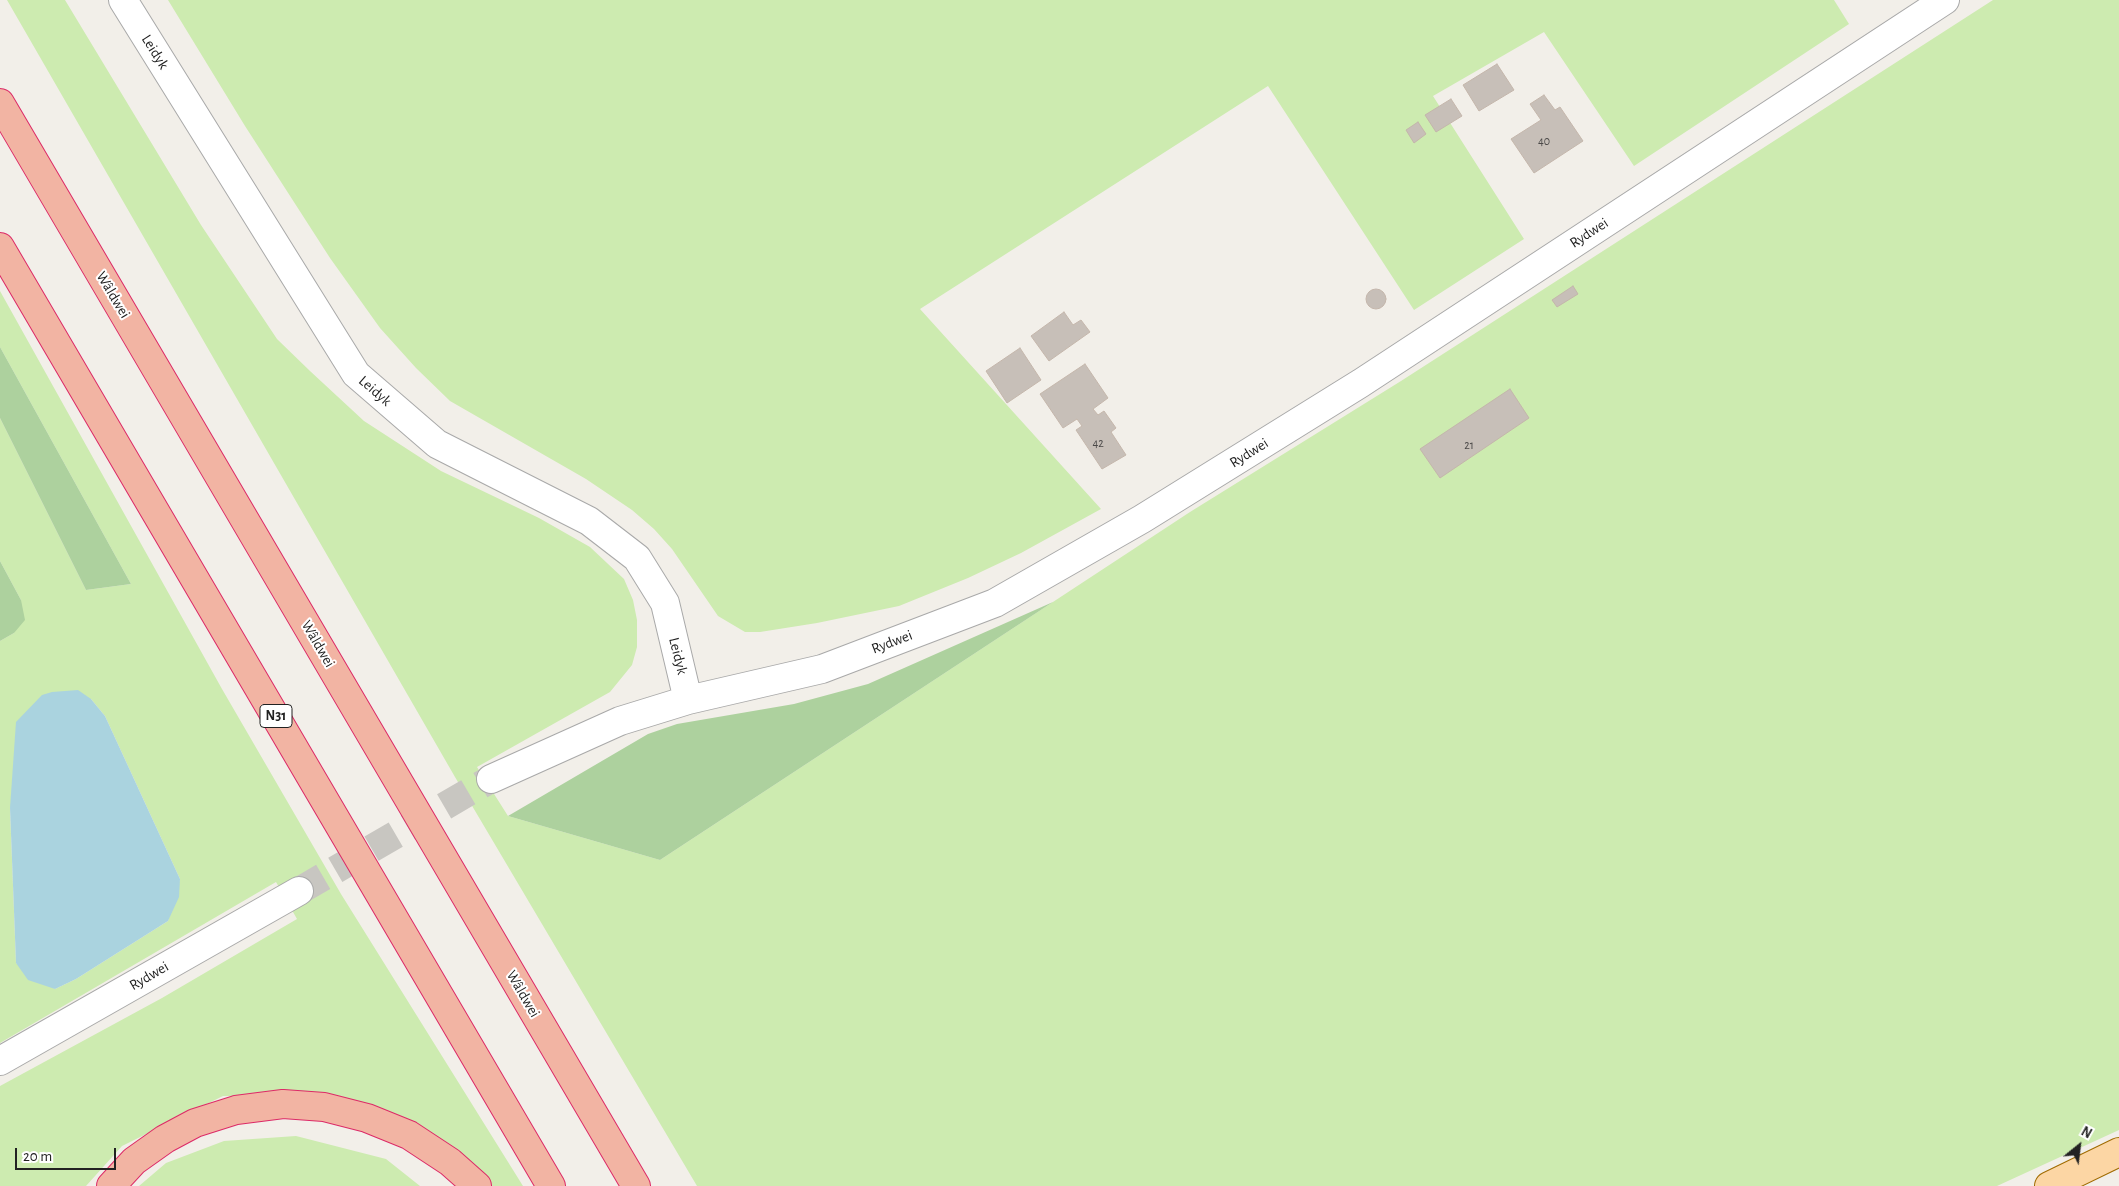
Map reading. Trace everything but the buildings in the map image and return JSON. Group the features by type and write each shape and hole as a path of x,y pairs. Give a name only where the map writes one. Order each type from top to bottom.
{"highway":[{"name":"Wâldwei","path":"0,103 636,1186"},
{"name":"N31","path":"0,247 551,1186"},
{"path":"111,1186 134,1161 165,1139 195,1123 236,1110 283,1104 324,1107 367,1118 409,1135 450,1162 477,1186"}],"main road":[{"path":"2048,1186 2119,1152"}],"street":[{"name":"Leidyk","path":"123,0 356,374 437,444 589,521 637,558 665,603 688,700"},
{"name":"Rydwei","path":"491,779 620,721 688,700 822,669 995,603 1142,519 1361,383 1945,0"},
{"name":"Rydwei","path":"0,1061 299,891"}],"green space":[{"path":"7,0 65,0 201,225 277,339 310,371 364,421 441,471 539,518 590,547 624,579 633,600 637,620 637,647 632,665 610,692 477,767 508,816 660,860 1190,512 1401,381 1993,0 2119,0 2119,1130 1997,1186 697,1186 455,777"},
{"path":"168,0 1834,0 1849,24 1634,166 1544,32 1433,96 1524,239 1414,310 1268,86 920,309 1101,509 1021,553 968,578 899,606 817,623 760,632 745,632 718,616 672,549 654,529 632,510 586,479 450,401 416,368 380,328 330,258 245,126"},
{"path":"0,291 222,689 341,894 523,1186 486,1186 330,1096 223,1096 122,1146 86,1186 0,1186 0,1086 162,998 297,919 276,882 0,1043 0,641 14,633 21,600 0,561 0,418 86,590 131,584 0,347","holes":["91,699 105,716 180,879 168,921 76,979 55,989 16,963 10,808"]},
{"path":"0,347 131,584 86,590 0,418"},
{"path":"0,561 21,600 25,620 14,633 0,641"},
{"path":"1053,602 660,860 508,816 648,734 677,724 794,704 868,684"},
{"path":"296,1136 386,1159 420,1186 139,1186 166,1163 224,1141"}],"water":[{"path":"78,690 91,699 105,716 180,879 179,897 168,921 76,979 55,989 28,980 16,963 10,808 16,722 42,695 52,692"}],"tunnel":[{"path":"299,891 491,779"}]}
